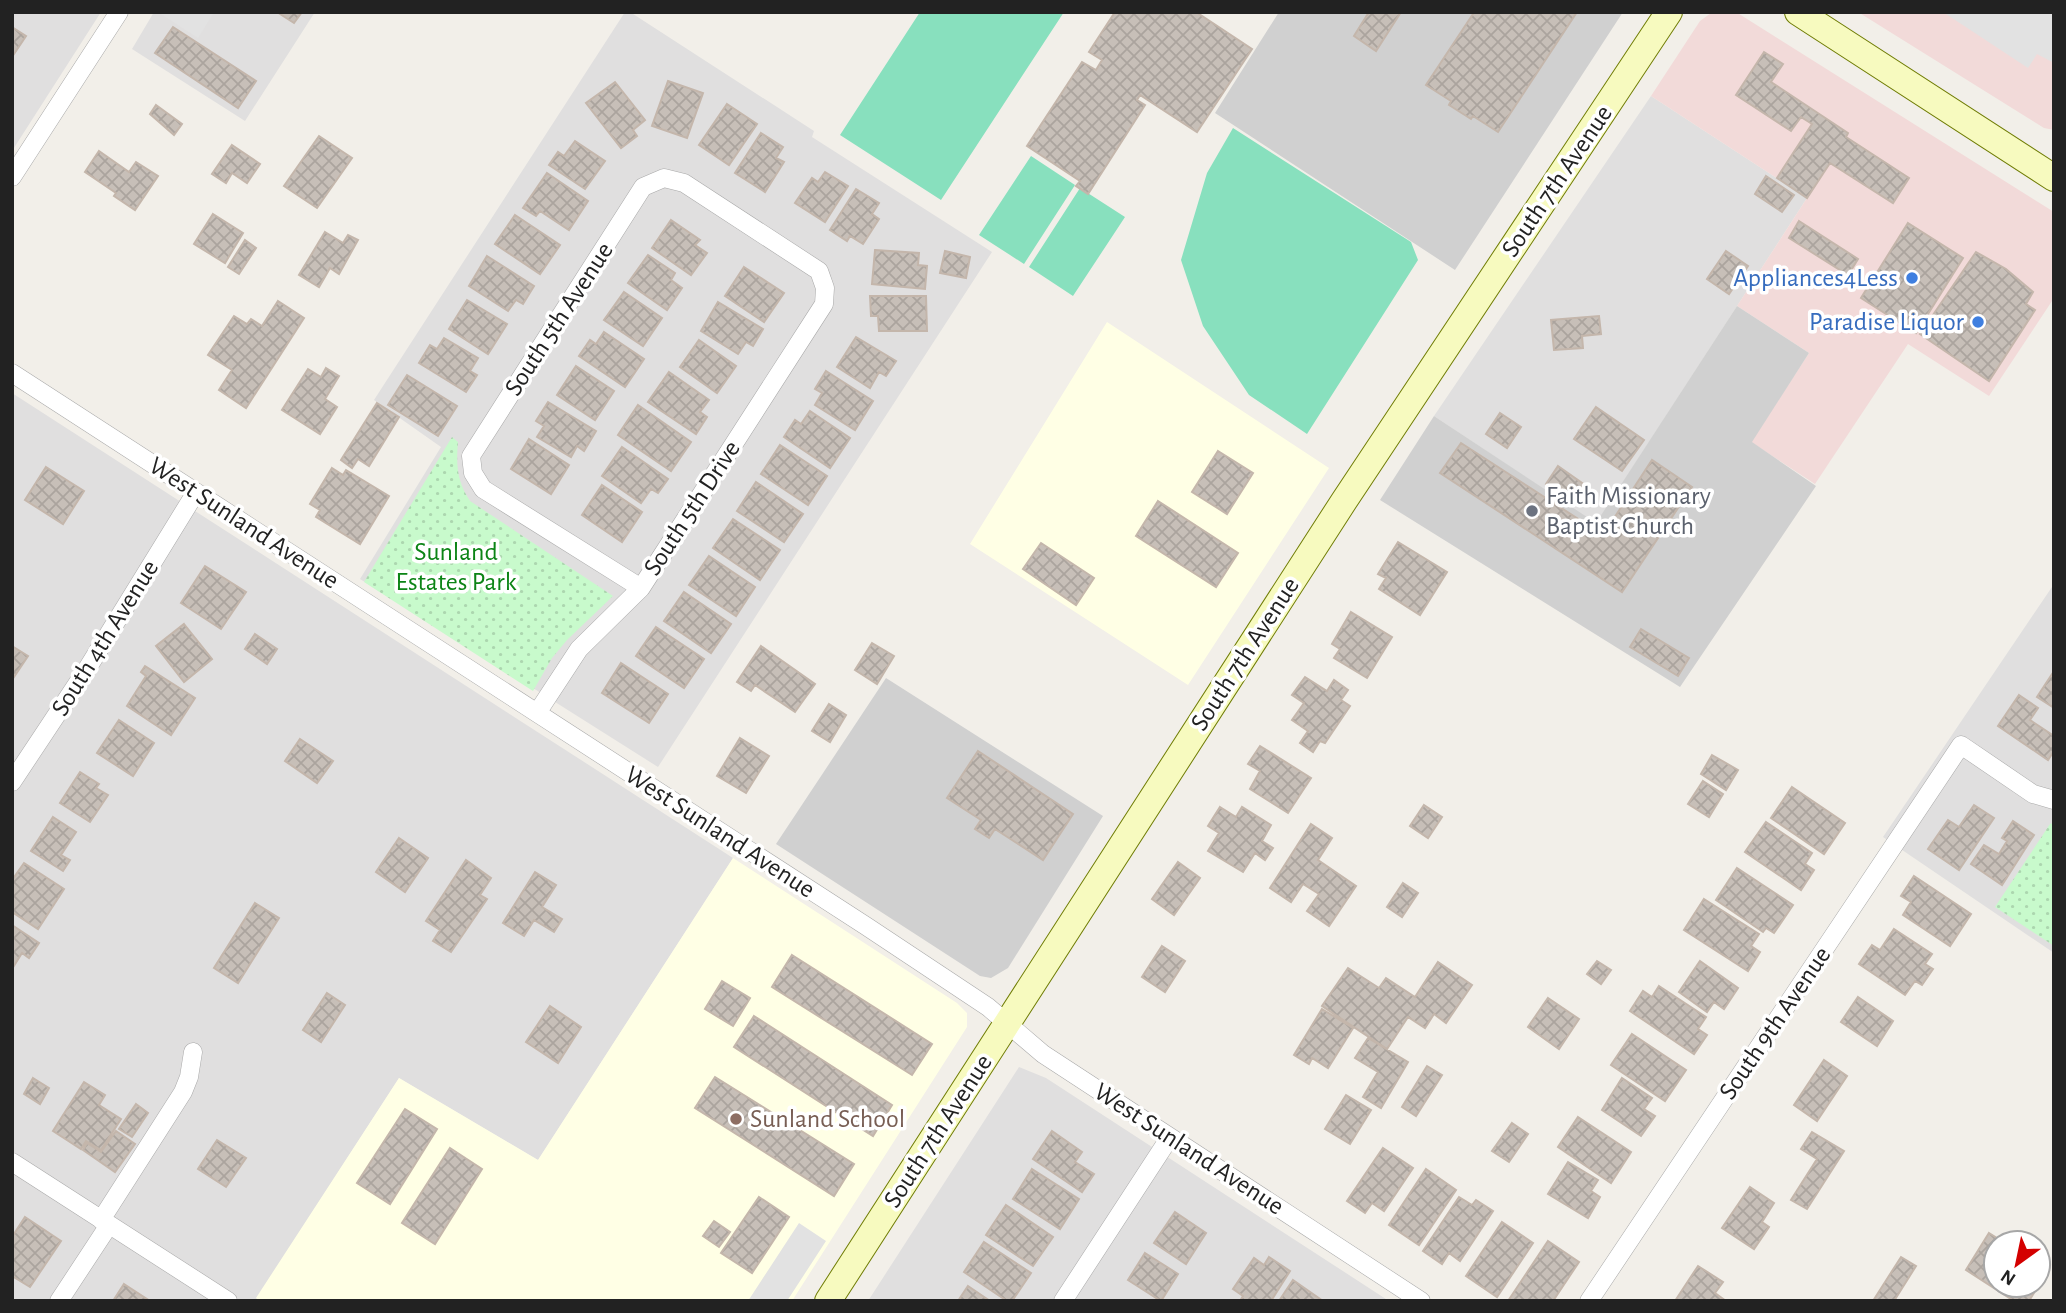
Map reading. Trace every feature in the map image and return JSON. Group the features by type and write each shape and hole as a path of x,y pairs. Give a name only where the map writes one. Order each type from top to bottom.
{"main road":[{"name":"South 7th Avenue","path":"828,1301 1344,501 1669,12"},
{"path":"1798,12 2054,178"}],"street":[{"path":"12,177 119,12"},
{"name":"South 5th Drive","path":"537,713 579,649 641,588 824,304 825,288 819,271 684,183 664,178"},
{"name":"South 5th Avenue","path":"641,588 483,489 473,473 471,456 643,187 664,178"},
{"name":"West Sunland Avenue","path":"12,373 877,933 988,1007 1043,1054 1421,1301"},
{"name":"South 4th Avenue","path":"12,782 87,669 197,492"},
{"name":"South 9th Avenue","path":"1589,1301 1961,745 2033,794 2054,800"},
{"path":"59,1301 183,1092 194,1052"},
{"path":"1063,1301 1170,1137"},
{"path":"12,1162 228,1301"}],"shaded area":[{"path":"12,12 101,12 12,151"},
{"path":"154,12 315,12 245,121 132,49"},
{"path":"158,12 214,12 198,38"},
{"path":"625,12 630,12 814,131 812,137 992,252 658,767 360,579 441,447 374,400"},
{"path":"1279,12 1623,12 1455,270 1215,113"},
{"path":"1736,12 2054,212 2054,298 1989,396 1908,344 1815,484 1751,442 1809,353 1737,306 1807,198 1651,96 1700,21 1711,13"},
{"path":"1858,12 2054,12 2054,130 2044,128"},
{"path":"1943,12 2054,12 2054,63 2037,54 2028,68"},
{"path":"1651,96 1807,198 1596,524 1434,416"},
{"path":"1737,306 1809,353 1752,442 1816,486 1680,687 1380,500 1434,416 1596,523"},
{"path":"1107,322 1329,468 1188,685 970,544"},
{"path":"12,393 733,858 538,1160 399,1078 255,1301 12,1301"},
{"path":"2054,584 2054,953 1883,837"},
{"path":"886,678 1103,816 1008,968 991,978 980,976 776,844"},
{"name":"Sunland School","path":"733,858 957,1003 967,1013 967,1027 792,1301 260,1301 256,1298 399,1078 538,1160"},
{"path":"1019,1067 1046,1078 1389,1301 868,1301"},
{"path":"799,1223 826,1241 787,1301 748,1301"}],"green space":[{"path":"920,12 1064,12 941,200 840,135"},
{"path":"1233,128 1411,242 1418,260 1307,434 1249,395 1203,326 1181,260 1207,173"},
{"path":"1031,156 1075,185 1024,264 979,235"},
{"path":"1080,188 1125,217 1073,296 1029,267"},
{"name":"Sunland Estates Park","path":"452,437 458,442 458,473 470,501 613,596 567,640 552,658 533,691 364,582"},
{"path":"2054,823 2054,946 1995,907 2050,824"}],"building":[{"path":"277,12 302,12 294,23"},
{"path":"1115,12 1196,12 1252,49 1197,132 1140,95 1137,100 1145,105 1088,194 1076,186 1080,181 1027,146 1082,62 1096,70 1102,60 1089,52"},
{"path":"1369,12 1401,12 1376,51 1354,36"},
{"path":"1471,12 1577,12 1498,132 1449,105 1451,101 1426,85 1473,14"},
{"path":"1471,12 1577,12 1498,132 1449,105 1451,101 1426,85 1473,14"},
{"path":"12,27 26,36 12,57"},
{"path":"173,27 256,81 238,108 155,53"},
{"path":"1764,52 1783,64 1771,82 1848,133 1846,137 1909,178 1893,203 1830,163 1807,198 1777,178 1812,124 1801,117 1791,131 1736,95"},
{"path":"668,81 703,93 687,138 652,126"},
{"path":"615,82 645,120 633,130 637,136 621,148 586,103"},
{"path":"727,104 757,124 729,165 699,145"},
{"path":"156,105 182,124 174,135 150,114"},
{"path":"761,133 783,147 776,158 784,162 765,192 735,173"},
{"path":"319,136 352,158 317,208 284,186"},
{"path":"575,141 605,161 585,189 549,165 558,152 564,156"},
{"path":"232,145 260,164 247,183 232,173 226,183 212,174"},
{"path":"99,151 129,172 136,162 158,176 135,210 85,172"},
{"path":"825,172 848,186 825,222 795,203 812,178 818,182"},
{"path":"547,173 588,201 569,230 540,211 536,216 523,208"},
{"path":"1766,176 1794,195 1782,212 1755,194"},
{"path":"856,189 879,203 872,214 879,219 863,244 850,236 847,241 830,230"},
{"path":"213,214 243,233 225,263 194,244"},
{"path":"515,215 560,245 540,274 495,244"},
{"path":"671,220 700,240 695,245 707,253 691,275 652,248"},
{"path":"1799,221 1858,259 1848,275 1789,238"},
{"name":"Appliances4Less","path":"1908,223 1963,258 1916,333 1861,298"},
{"path":"325,232 343,243 348,235 358,240 339,274 330,268 319,287 299,275"},
{"path":"245,240 256,248 239,274 228,267"},
{"path":"875,250 919,253 918,265 927,266 925,289 872,284"},
{"path":"945,251 970,257 966,278 940,273"},
{"path":"1726,251 1748,266 1729,294 1707,279"},
{"name":"Paradise Liquor","path":"1976,252 2006,269 2033,292 2026,304 2035,310 1989,381 1920,334"},
{"path":"648,255 675,273 671,280 682,288 667,310 628,283"},
{"path":"487,256 534,286 523,304 516,300 508,311 469,286"},
{"path":"744,267 784,293 764,322 725,296"},
{"path":"624,292 662,318 643,346 604,320"},
{"path":"870,296 926,296 927,331 879,331 878,316 871,316"},
{"path":"467,300 507,324 488,354 449,329"},
{"path":"278,301 304,318 246,408 219,390 232,370 208,355 234,316 247,324 251,319 262,326"},
{"path":"718,302 763,329 753,346 746,342 738,354 701,331"},
{"path":"1599,316 1601,334 1582,336 1583,348 1554,350 1551,320"},
{"path":"604,332 644,359 625,387 579,356 590,340 596,344"},
{"path":"856,337 896,361 886,376 879,372 870,388 837,367"},
{"path":"444,338 478,358 470,371 477,375 466,392 419,363 430,345 437,349"},
{"path":"699,340 736,366 717,393 680,367"},
{"path":"576,366 614,391 595,420 557,395"},
{"path":"326,368 339,376 325,399 337,407 320,434 282,410 308,369 321,377"},
{"path":"826,371 873,401 855,430 815,405 822,393 815,389"},
{"path":"669,372 709,400 700,412 707,417 696,434 648,402"},
{"path":"407,375 457,406 438,436 388,405"},
{"path":"548,402 596,431 584,451 577,446 571,457 537,437 544,426 536,421"},
{"path":"377,403 399,417 369,466 358,459 352,468 341,460"},
{"path":"638,405 691,442 671,471 618,435"},
{"path":"1596,407 1644,440 1622,471 1574,439"},
{"path":"810,411 850,438 830,468 784,437 795,420 801,424"},
{"path":"1500,413 1521,427 1507,448 1486,434"},
{"path":"529,439 569,465 551,494 511,469"},
{"name":"Faith Missionary Baptist Church","path":"1461,443 1603,535 1652,460 1692,487 1622,592 1440,473"},
{"path":"780,445 827,476 808,505 761,474"},
{"path":"622,447 668,479 658,493 651,489 641,503 602,476"},
{"path":"1218,451 1253,473 1227,514 1192,492"},
{"path":"1558,466 1585,485 1573,503 1546,484"},
{"path":"46,467 84,491 63,524 25,500"},
{"path":"332,468 343,475 346,470 389,496 360,544 316,517 320,510 310,504"},
{"path":"756,482 803,514 784,542 737,511"},
{"path":"602,485 642,512 622,542 582,515"},
{"path":"1158,501 1238,553 1216,587 1136,536"},
{"path":"733,519 780,550 760,580 713,548"},
{"path":"1398,542 1447,572 1420,615 1379,589 1386,578 1378,574"},
{"path":"1041,543 1094,578 1076,605 1023,569"},
{"path":"709,556 755,587 736,616 689,585"},
{"path":"205,566 246,592 221,629 181,603"},
{"path":"684,592 731,624 711,653 664,621"},
{"path":"1351,612 1392,637 1367,678 1334,658 1340,649 1332,644"},
{"path":"184,624 212,659 184,682 156,646"},
{"path":"656,627 704,659 684,688 636,656"},
{"path":"1641,629 1689,658 1678,676 1630,647"},
{"path":"255,634 277,649 267,664 245,649"},
{"path":"872,643 894,656 877,684 855,670"},
{"path":"12,646 28,656 12,680"},
{"path":"761,646 815,684 795,712 755,685 751,691 737,682"},
{"path":"621,663 668,694 649,723 602,693"},
{"path":"145,666 195,698 171,735 127,706 146,676 141,672"},
{"path":"2054,671 2054,708 2037,697"},
{"path":"1305,677 1327,691 1334,680 1348,690 1341,700 1350,706 1325,743 1320,741 1313,752 1300,743 1308,731 1292,720 1304,703 1292,695"},
{"path":"2019,695 2038,708 2030,720 2054,736 2054,751 2048,760 1998,726"},
{"path":"829,704 846,715 830,742 812,731"},
{"path":"119,720 154,743 133,776 97,753"},
{"path":"740,738 769,756 746,793 717,776"},
{"path":"300,739 333,761 317,783 285,761"},
{"path":"1260,746 1311,778 1288,813 1250,789 1260,771 1248,764"},
{"path":"978,751 1073,814 1043,860 995,829 989,838 975,829 981,820 947,798"},
{"path":"1712,755 1738,770 1726,790 1701,774"},
{"path":"80,772 99,784 96,788 108,795 90,822 60,803"},
{"path":"1703,781 1723,794 1709,817 1688,804"},
{"path":"1792,787 1845,823 1824,854 1771,818"},
{"path":"1424,805 1442,817 1428,838 1410,826"},
{"path":"1974,805 1994,818 1959,870 1928,849 1948,820 1959,827"},
{"path":"1220,807 1236,817 1242,807 1271,825 1262,841 1273,848 1265,860 1255,853 1243,872 1208,851 1219,833 1208,826"},
{"path":"53,817 76,832 61,855 70,860 63,871 31,851"},
{"path":"2013,821 2034,835 2002,885 1971,864 1984,845 1999,854 2007,841 2002,838"},
{"path":"1766,822 1812,853 1805,864 1814,870 1801,890 1745,852"},
{"path":"1311,824 1332,838 1318,860 1356,886 1329,926 1307,911 1319,894 1303,884 1291,902 1270,888"},
{"path":"399,838 428,858 405,892 376,872"},
{"path":"466,860 491,878 480,895 487,899 451,952 433,941 440,930 426,921"},
{"path":"1178,862 1200,878 1174,915 1152,899"},
{"path":"24,863 64,889 38,929 12,912 12,880"},
{"path":"1737,868 1793,905 1774,933 1766,928 1763,932 1716,900"},
{"path":"535,872 556,885 542,907 562,919 554,932 534,920 524,936 503,923"},
{"path":"1914,876 1971,914 1950,946 1903,915 1911,902 1901,896"},
{"path":"1403,883 1418,893 1402,917 1387,907"},
{"path":"1704,899 1759,934 1751,946 1760,952 1748,971 1684,930"},
{"path":"255,903 279,918 238,983 214,968"},
{"path":"12,925 39,943 29,958 22,953 12,969"},
{"path":"1894,929 1932,954 1925,964 1933,969 1922,985 1915,981 1905,995 1859,964 1872,945 1880,950"},
{"path":"1162,946 1185,961 1165,992 1142,977"},
{"path":"792,955 932,1044 912,1075 772,987"},
{"path":"1597,961 1611,970 1601,984 1587,974"},
{"path":"1700,961 1738,988 1724,1009 1714,1002 1707,1012 1679,992"},
{"path":"1438,962 1472,985 1446,1023 1434,1014 1425,1028 1408,1017 1387,1049 1322,1006 1348,968 1379,988 1386,978 1415,997"},
{"path":"722,981 750,998 733,1026 705,1009"},
{"path":"1659,986 1706,1017 1698,1029 1707,1035 1694,1054 1630,1011 1643,991 1652,997"},
{"path":"327,993 345,1005 321,1042 303,1030"},
{"path":"1858,997 1893,1021 1877,1046 1841,1022"},
{"path":"1548,998 1579,1019 1559,1049 1528,1027"},
{"path":"550,1006 581,1027 558,1063 526,1042"},
{"path":"1322,1009 1353,1028 1328,1068 1312,1058 1309,1064 1294,1055"},
{"path":"754,1016 892,1105 873,1136 734,1047"},
{"path":"1632,1034 1686,1070 1665,1101 1611,1065"},
{"path":"1368,1038 1408,1062 1381,1108 1363,1097 1378,1072 1355,1058"},
{"path":"1824,1060 1847,1076 1817,1121 1794,1105"},
{"path":"1427,1066 1442,1075 1416,1116 1402,1107"},
{"path":"715,1077 854,1164 834,1196 695,1108"},
{"path":"33,1078 49,1088 40,1104 24,1094"},
{"path":"1622,1078 1652,1098 1644,1109 1655,1116 1641,1136 1602,1110"},
{"path":"84,1082 105,1095 99,1105 121,1119 101,1150 86,1141 81,1149 53,1131"},
{"path":"1346,1095 1371,1110 1350,1144 1325,1129"},
{"path":"136,1104 148,1113 132,1137 119,1129"},
{"path":"405,1109 437,1129 390,1204 357,1183"},
{"path":"1578,1117 1631,1152 1611,1183 1558,1147"},
{"path":"1512,1123 1528,1134 1509,1162 1492,1151"},
{"path":"116,1131 135,1144 115,1172 83,1150 87,1143 101,1152"},
{"path":"1052,1131 1082,1152 1075,1162 1094,1174 1082,1192 1033,1159"},
{"path":"1812,1132 1844,1151 1807,1209 1791,1200 1817,1159 1801,1149"},
{"path":"217,1140 246,1158 226,1187 198,1169"},
{"path":"450,1148 482,1169 435,1244 402,1223"},
{"path":"1383,1148 1413,1168 1384,1211 1372,1203 1365,1213 1347,1201"},
{"path":"1568,1162 1598,1180 1591,1191 1600,1197 1588,1218 1548,1194"},
{"path":"1032,1169 1079,1199 1060,1229 1013,1199"},
{"path":"1426,1169 1456,1190 1419,1245 1389,1225"},
{"path":"1750,1187 1774,1203 1762,1222 1769,1227 1754,1249 1722,1228"},
{"path":"759,1197 789,1217 752,1273 721,1253"},
{"path":"1459,1197 1472,1205 1476,1200 1493,1211 1460,1261 1449,1253 1442,1264 1423,1251"},
{"path":"1006,1205 1053,1237 1033,1266 986,1235"},
{"path":"1175,1212 1206,1233 1186,1264 1154,1243"},
{"path":"25,1217 61,1241 30,1287 12,1276 12,1237"},
{"path":"714,1221 730,1232 719,1247 703,1236"},
{"path":"1502,1222 1533,1243 1497,1297 1466,1276"},
{"path":"1548,1241 1579,1262 1553,1301 1508,1301"},
{"path":"984,1242 1031,1273 1012,1301 1007,1301 964,1272"},
{"path":"1982,1244 1982,1280 1966,1270"},
{"path":"1145,1253 1178,1274 1161,1301 1128,1280"},
{"path":"1269,1257 1290,1271 1271,1301 1240,1301 1243,1296 1233,1289 1254,1258 1264,1265"},
{"path":"1901,1257 1916,1266 1894,1301 1873,1301"},
{"path":"1698,1266 1723,1282 1715,1293 1726,1301 1675,1301"},
{"path":"1293,1280 1323,1301 1279,1301"},
{"path":"124,1284 150,1301 113,1301"},
{"path":"968,1286 990,1301 958,1301"},
{"path":"2011,1299 2030,1299 2029,1301"}],"place":[{"name":"Appliances4Less","path":"1912,278"},
{"name":"Paradise Liquor","path":"1978,322"},
{"name":"Faith Missionary Baptist Church","path":"1532,511"},
{"name":"Sunland School","path":"736,1119"}]}
